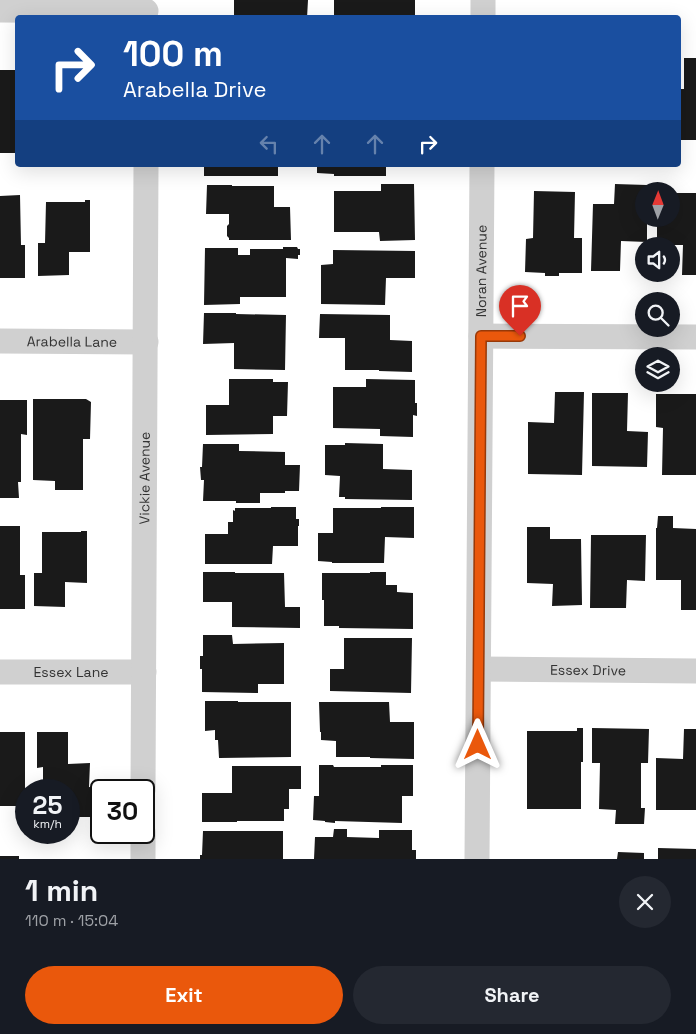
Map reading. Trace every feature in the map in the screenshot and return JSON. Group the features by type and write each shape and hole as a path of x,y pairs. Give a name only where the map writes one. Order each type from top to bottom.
{"street":[{"path":"483,0 483,15"},
{"path":"0,10 146,9"},
{"name":"Vickie Avenue","path":"143,779 146,167"},
{"name":"Noran Avenue","path":"478,859 482,167"},
{"path":"481,336 696,338"},
{"name":"Arabella Lane","path":"0,341 146,342"},
{"name":"Essex Drive","path":"479,669 696,672"},
{"name":"Essex Lane","path":"0,672 144,672"},
{"path":"143,844 143,859"}],"building":[{"path":"234,0 308,0 307,15 234,15"},
{"path":"334,0 415,0 415,15 334,15"},
{"path":"684,58 696,58 696,140 681,140 681,89 684,89"},
{"path":"0,70 15,70 15,153 0,153"},
{"path":"204,167 278,167 278,176 204,176"},
{"path":"317,167 386,167 386,176 334,176 334,174 317,173"},
{"path":"381,184 414,184 415,240 380,241 379,232 334,232 334,191 381,191"},
{"path":"615,184 635,185 635,228 647,228 647,237 635,237 635,242 621,241 620,271 591,271 593,204 614,204"},
{"path":"207,185 274,186 274,207 290,207 291,240 229,240 227,226 229,224 229,214 206,214"},
{"path":"534,191 575,192 574,238 582,238 582,273 559,273 559,276 545,276 545,273 525,272 526,239 533,238"},
{"path":"680,193 696,193 696,275 682,275 683,245 680,245 680,237 657,237 657,228 680,228"},
{"path":"20,195 21,245 25,245 25,278 0,278 0,196"},
{"path":"85,200 90,200 90,252 69,252 69,275 38,276 38,243 45,243 46,202 85,202"},
{"path":"283,247 297,247 300,249 298,259 286,258 286,297 240,297 240,304 204,305 205,248 238,248 238,255 250,255 250,249 283,249"},
{"path":"333,250 415,251 415,278 386,278 385,305 321,304 321,265 333,264"},
{"path":"204,313 286,315 285,370 234,369 234,343 203,344"},
{"path":"320,314 390,315 390,340 412,341 412,372 345,370 345,338 319,338"},
{"path":"229,379 273,379 273,382 288,382 287,416 273,416 273,434 206,435 206,405 229,405"},
{"path":"366,379 415,380 417,416 413,415 413,437 380,436 380,429 333,428 333,387 366,387"},
{"path":"555,392 584,392 582,475 528,474 528,422 554,423"},
{"path":"592,393 628,393 627,431 648,432 647,467 592,466"},
{"path":"656,394 696,394 696,475 662,475 663,428 656,427"},
{"path":"33,399 86,399 91,402 90,439 83,439 83,490 55,490 55,481 33,480"},
{"path":"0,400 27,400 27,435 21,434 19,498 0,498"},
{"path":"345,443 383,444 383,469 412,470 412,500 345,499 345,497 339,497 340,476 325,475 325,445 345,445"},
{"path":"203,444 239,444 239,451 285,452 285,465 300,465 299,491 260,493 260,503 203,501 204,480 201,480 200,467 202,467"},
{"path":"296,507 296,519 299,519 298,546 273,546 272,564 205,564 205,534 228,534 228,522 233,522 233,510 235,511 235,508"},
{"path":"414,507 414,538 385,537 384,563 332,563 318,561 318,533 333,533 333,508"},
{"path":"658,516 673,516 673,528 696,529 696,610 681,610 681,580 656,580 656,528"},
{"path":"0,526 20,526 20,575 25,575 25,609 0,609"},
{"path":"527,527 550,527 550,539 581,539 582,605 552,606 553,584 527,583"},
{"path":"87,531 87,583 65,582 65,607 34,606 34,573 42,573 42,532"},
{"path":"591,535 646,535 645,581 627,580 626,608 590,608"},
{"path":"203,572 284,573 285,607 300,607 300,628 232,627 232,602 203,602"},
{"path":"386,572 386,585 397,585 397,592 413,593 413,629 324,626 322,573"},
{"path":"203,635 232,635 233,644 284,643 284,684 258,684 258,693 202,692 200,656 203,656"},
{"path":"344,638 412,638 411,693 330,691 330,669 344,669"},
{"path":"205,701 291,702 291,757 219,758 218,740 215,740 215,730 205,731"},
{"path":"319,702 389,702 390,722 414,722 414,759 336,757 336,741 321,740"},
{"path":"577,728 583,728 581,809 527,809 527,731 577,731"},
{"path":"592,728 649,729 648,763 641,763 641,808 645,808 644,824 615,824 616,810 599,809 600,763 592,763"},
{"path":"684,729 696,729 696,810 656,810 656,758 683,759"},
{"path":"0,732 25,732 25,779 15,779 15,806 0,806"},
{"path":"37,732 68,732 68,764 90,763 90,817 80,817 80,779 43,779 43,767 37,768"},
{"path":"319,765 333,765 334,767 381,767 381,765 413,765 413,796 402,796 402,823 335,821 335,823 313,820 314,796 319,796"},
{"path":"232,766 301,766 301,789 289,789 289,809 284,809 284,821 202,822 202,793 232,793"},
{"path":"334,829 347,829 347,837 379,838 379,830 412,830 412,850 416,850 416,859 314,859 315,837 333,837"},
{"path":"203,831 283,831 283,859 200,859 200,855 202,855"},
{"path":"658,848 696,849 696,859 658,859"},
{"path":"618,852 644,853 644,859 617,859"},
{"path":"0,856 19,856 19,859 0,859"}],"route":[{"path":"478,745 481,336 520,336"}]}
